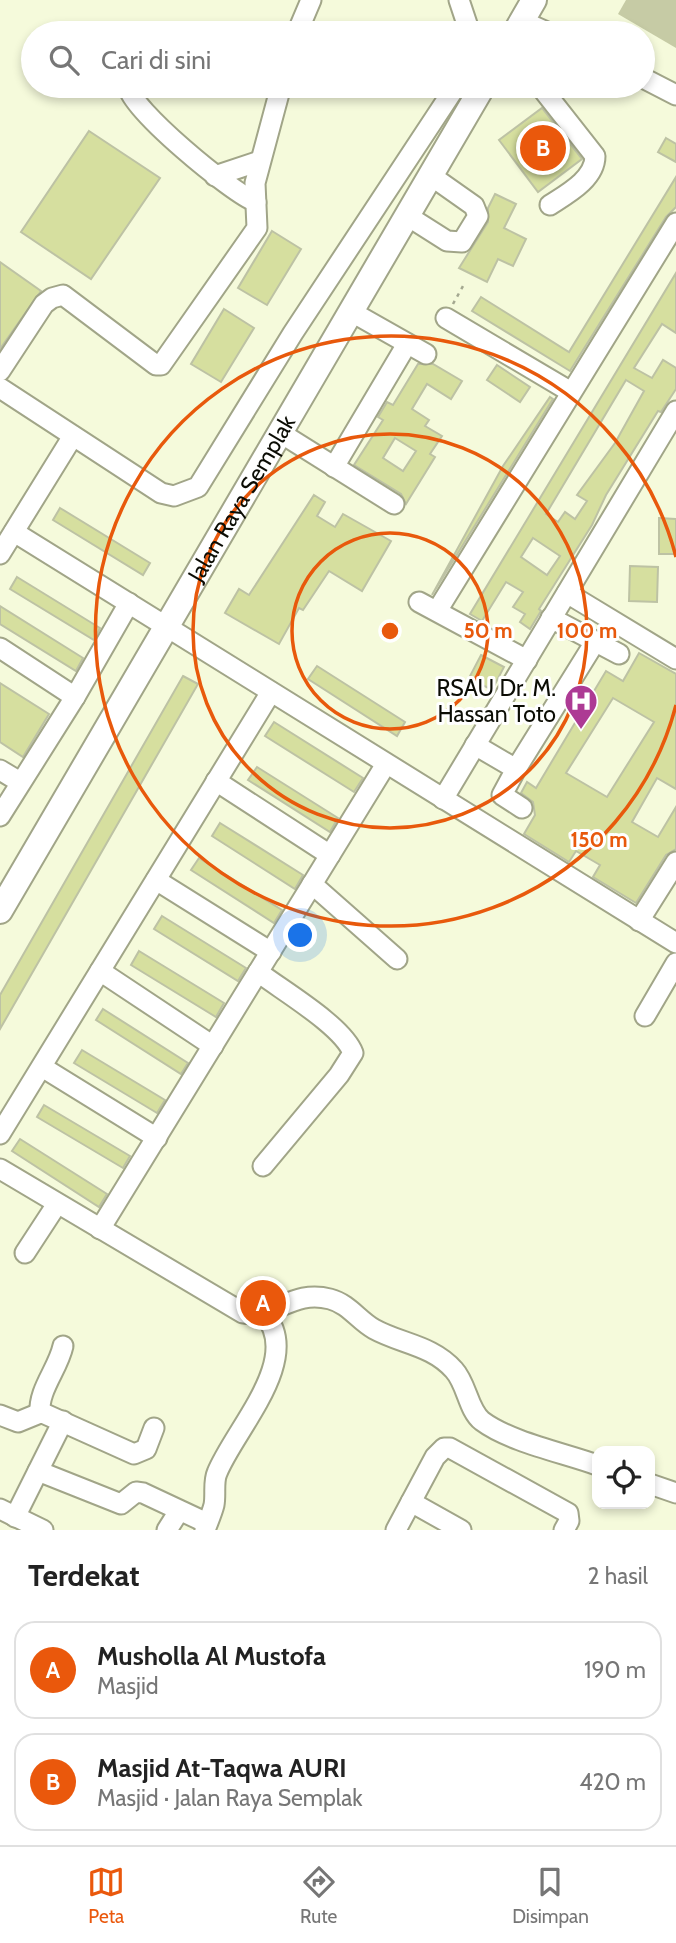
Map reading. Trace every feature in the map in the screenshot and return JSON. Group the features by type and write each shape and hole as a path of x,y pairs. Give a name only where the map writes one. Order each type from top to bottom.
{"main road":[{"name":"Jalan Raya Semplak","path":"0,911 476,98"}],"street":[{"path":"302,21 311,0"},
{"path":"459,0 468,21"},
{"path":"655,84 676,95"},
{"path":"133,98 215,176 243,197 256,202"},
{"path":"0,371 44,304 63,295 156,365 161,365 257,228 255,183 278,98"},
{"path":"0,388 161,493 174,496 198,487 293,332 448,98"},
{"path":"549,98 595,156 593,169 584,179 550,205"},
{"path":"215,176 260,161"},
{"path":"407,215 447,241 461,242 470,233 478,216 474,206 430,175"},
{"path":"527,660 428,607 571,392 676,223"},
{"path":"351,310 426,354"},
{"path":"446,318 571,392"},
{"path":"334,467 407,344"},
{"path":"443,799 676,411"},
{"path":"279,432 394,504"},
{"path":"0,554 73,436"},
{"path":"14,531 676,943"},
{"path":"567,593 676,659"},
{"path":"0,816 75,697 129,603"},
{"path":"551,618 619,654"},
{"path":"488,818 595,642"},
{"path":"0,648 75,697"},
{"path":"0,1134 271,692"},
{"path":"475,746 516,769"},
{"path":"100,1230 386,764"},
{"path":"0,770 20,782"},
{"path":"216,781 330,855"},
{"path":"502,795 522,808"},
{"path":"639,921 676,862"},
{"path":"156,880 271,952"},
{"path":"312,884 397,960"},
{"path":"645,1016 676,963"},
{"path":"100,971 213,1046"},
{"path":"258,972 336,1031 350,1045 353,1053 339,1075 263,1166"},
{"path":"42,1067 157,1138"},
{"path":"0,1169 243,1313 264,1314 292,1298 327,1298 344,1304 374,1329 425,1349 449,1364 462,1381 474,1412 482,1421 503,1432 592,1463"},
{"path":"25,1254 57,1204"},
{"path":"38,1471 121,1504 136,1492 143,1493 206,1527 214,1506 215,1476 250,1418 270,1376 277,1336 272,1323 264,1314"},
{"path":"40,1413 42,1395 57,1367 63,1346"},
{"path":"0,1415 18,1422 40,1413 134,1454 146,1449 154,1428"},
{"path":"43,1530 8,1513 38,1471 63,1421"},
{"path":"396,1530 439,1451 450,1448 568,1513 569,1521 564,1530"},
{"path":"655,1486 676,1493"},
{"path":"411,1502 461,1530"},
{"path":"167,1530 179,1511"}],"green space":[{"path":"626,0 676,0 676,48 655,36 655,21 630,21 618,14"}],"building":[{"path":"542,108 582,159 538,192 499,140"},
{"path":"89,131 160,178 91,279 21,232"},
{"path":"666,138 676,144 676,162 658,152"},
{"path":"676,177 676,207 666,217 570,371 472,311 481,297 569,352"},
{"path":"495,194 516,204 504,228 526,239 513,266 498,259 487,282 459,268 488,222 488,208"},
{"path":"272,231 301,249 267,305 238,288"},
{"path":"0,262 41,291 0,349"},
{"path":"676,273 676,333 662,324 634,368 652,378 663,360 676,368 676,389 661,412 658,411 606,495 592,525 539,609 541,611 530,629 520,622 525,614 513,607 523,592 506,582 482,621 470,614","holes":["626,380 644,391 615,443 577,495 587,501 575,519 565,512 558,522 546,514","533,538 560,556 547,575 521,557"]},
{"path":"224,309 254,328 221,382 191,364"},
{"path":"418,364 433,364 462,381 451,399 427,384 412,409 429,420 425,426 442,436 430,454 435,457 406,504 401,494 354,465 383,420 378,417 387,402 393,405","holes":["395,438 416,451 403,471 383,458"]},
{"path":"497,365 530,387 520,402 487,380"},
{"path":"550,397 553,399 432,595 503,466"},
{"path":"314,495 325,502 317,516 335,527 343,514 391,541 362,591 329,571 303,610 299,608 279,644 225,613 239,589 249,595"},
{"path":"60,508 150,563 143,575 53,520"},
{"path":"659,518 676,519 676,554 659,554"},
{"path":"630,566 658,567 657,602 629,601"},
{"path":"17,577 100,628 94,640 10,589"},
{"path":"0,606 83,658 76,671 0,624"},
{"path":"639,653 676,674 676,789 657,778 632,822 658,837 676,807 676,849 666,855 636,903 593,877 600,865 576,851 569,862 524,834 535,815 533,802 521,793 527,782 536,788 606,671 623,681","holes":["613,698 654,722 607,797 566,773"]},
{"path":"481,655 504,667 492,690 469,678"},
{"path":"317,666 405,722 397,736 308,679"},
{"path":"183,676 198,684 0,1029 0,995"},
{"path":"0,683 49,714 23,757 0,742"},
{"path":"274,722 363,778 354,792 265,736"},
{"path":"257,767 338,818 330,832 248,780"},
{"path":"220,823 303,875 295,889 212,836"},
{"path":"199,858 282,910 274,923 191,870"},
{"path":"162,916 246,968 238,981 154,929"},
{"path":"139,951 224,1003 216,1017 131,965"},
{"path":"103,1009 188,1063 181,1074 96,1020"},
{"path":"82,1050 165,1100 157,1113 74,1063"},
{"path":"44,1105 130,1156 123,1168 37,1117"},
{"path":"20,1139 107,1194 99,1207 12,1151"}],"place":[{"name":"Masjid At-Taqwa AURI","path":"543,148"},
{"name":"RSAU Dr. M. Hassan Toto","path":"581,731"},
{"name":"Musholla Al Mustofa","path":"263,1303"}]}
